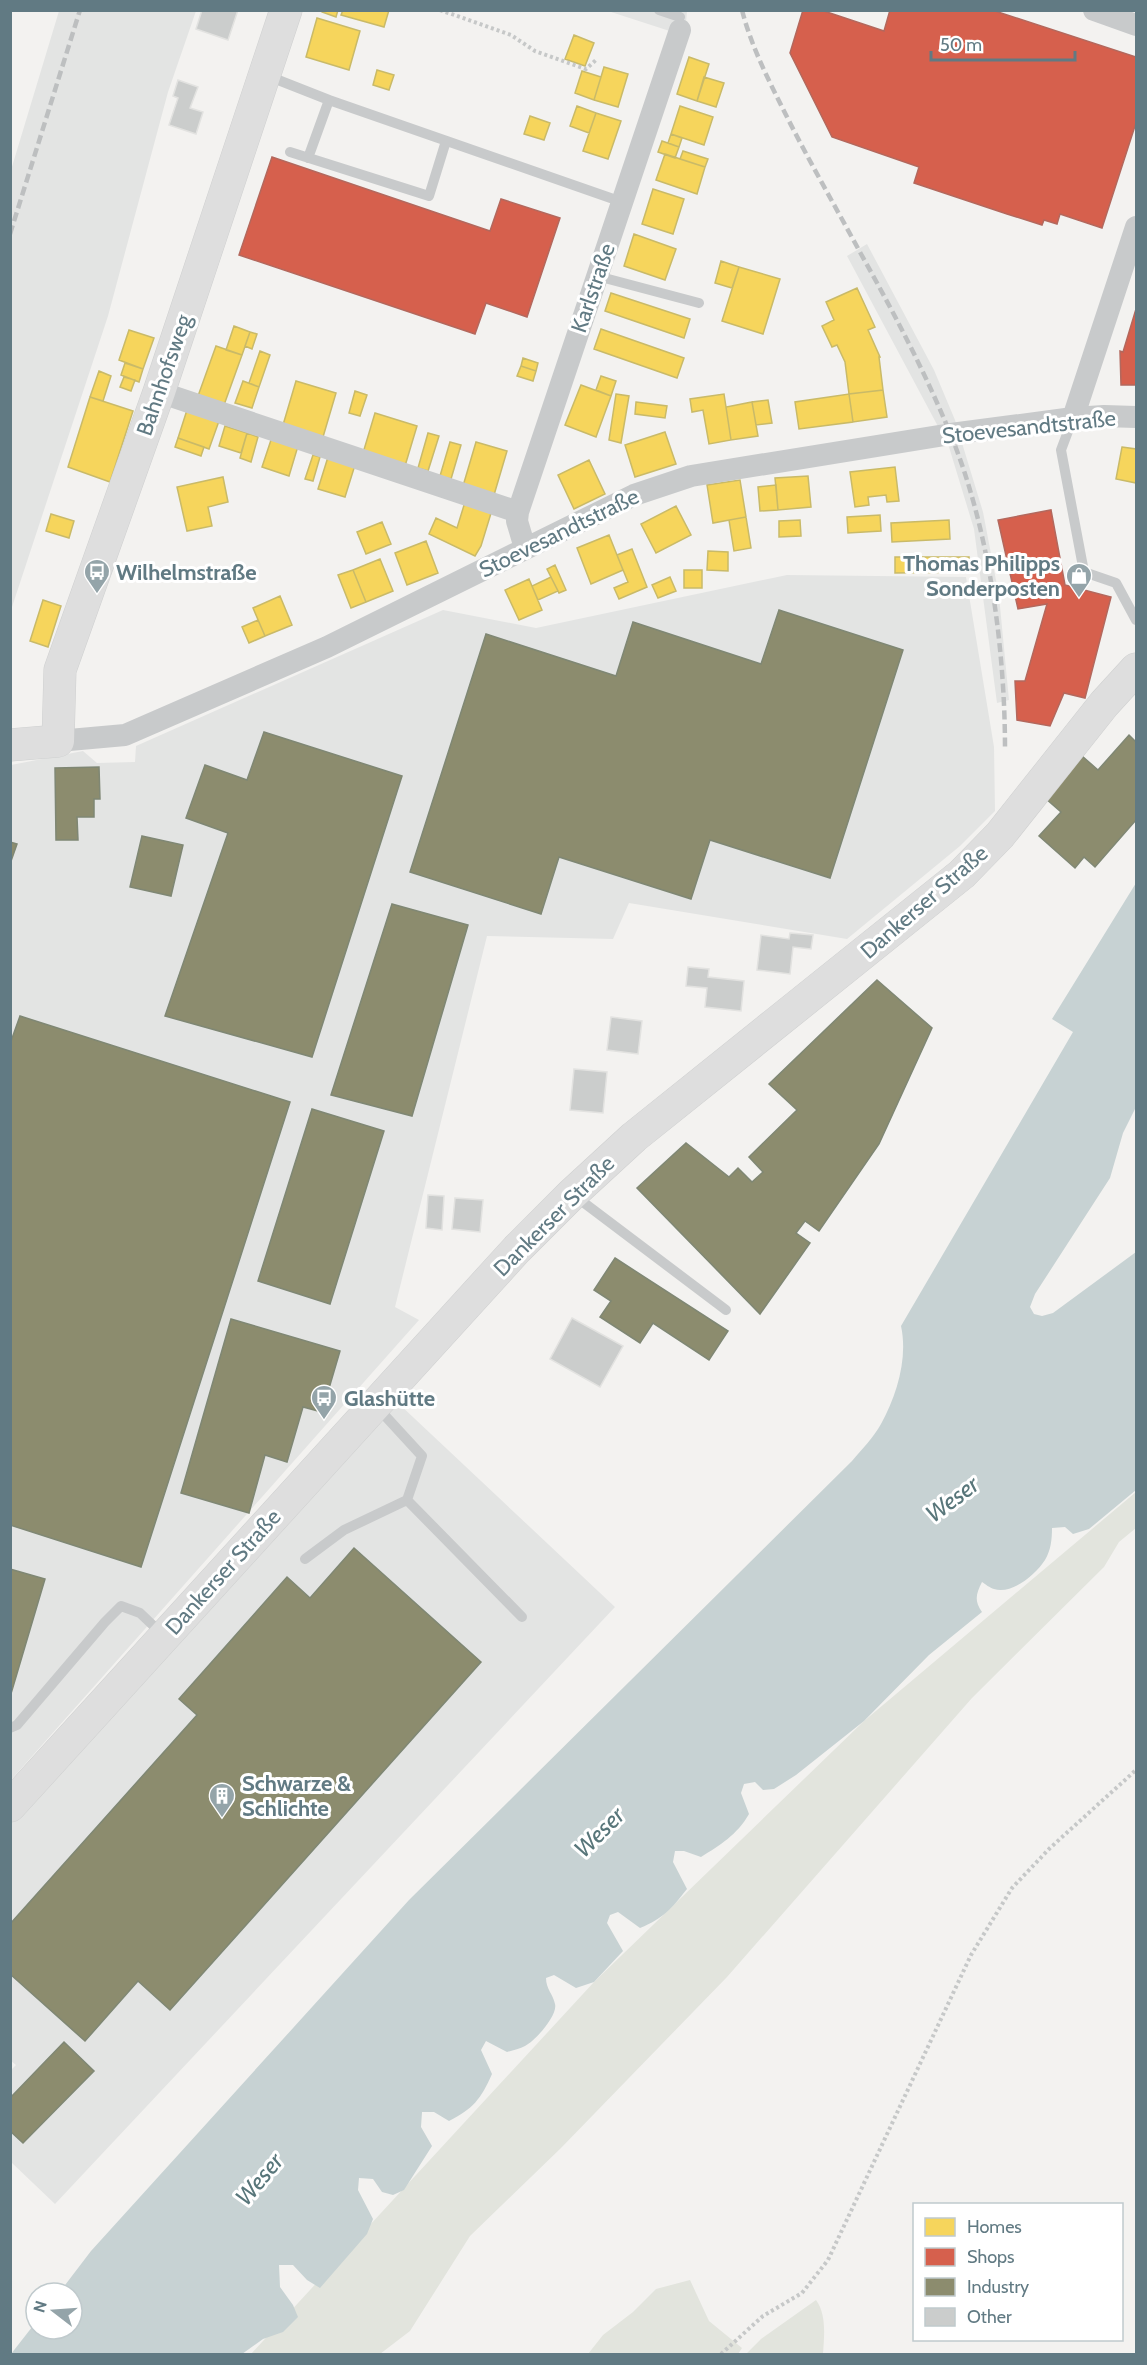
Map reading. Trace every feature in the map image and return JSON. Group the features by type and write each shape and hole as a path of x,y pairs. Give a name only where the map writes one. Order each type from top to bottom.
{"main road":[{"name":"Bahnhofsweg","path":"58,741 60,670 159,392 286,10"},
{"name":"Dankerser Straße","path":"10,1806 517,1249 634,1137 962,874 1000,835 1104,704 1137,669"},
{"name":"Stoevesandtstraße","path":"10,745 58,741"}],"street":[{"path":"1094,10 1137,25"},
{"name":"Karlstraße","path":"525,548 518,512 622,202 680,19"},
{"path":"1074,418 1137,227"},
{"path":"159,392 518,512"},
{"name":"Stoevesandtstraße","path":"58,741 125,735 327,647 634,495 691,476 951,434 1074,418 1137,417"}],"lane":[{"path":"659,10 680,19"},
{"path":"264,75 328,100 622,202"},
{"path":"308,158 328,100"},
{"path":"290,152 429,196 446,141"},
{"path":"597,276 699,303"},
{"path":"1074,418 1060,450 1084,572 1116,583 1137,620"},
{"path":"572,1194 726,1310"},
{"path":"305,1559 344,1530 407,1500 422,1456 374,1405"},
{"path":"407,1500 522,1617"},
{"path":"10,1728 17,1725 121,1606 140,1613 165,1636"}],"path":[{"path":"440,10 511,35 535,51 562,62 586,69 597,59"},
{"path":"721,2355 763,2316 802,2292 828,2260 971,1955 1012,1888 1050,1848 1137,1770"}],"shaded area":[{"path":"59,11 196,11 168,92 108,316 11,610 11,170"},
{"path":"608,11 687,11 685,36"},
{"path":"867,244 934,370 955,420 983,512 999,596 1009,700 997,703 974,529 949,447 847,256"},
{"path":"787,575 966,577 994,747 995,811 960,846 847,939 629,903 613,939 487,936 395,1307 419,1320 11,1780 11,765 83,751 97,763 135,762 136,746 443,610 536,628"},
{"path":"398,1403 615,1607 55,2204 11,2162 11,2070 16,2065 10,2060 10,1816"},
{"path":"1136,1492 1136,1528 1119,1542 1104,1567 972,1698 727,1977 561,2148 470,2236 410,2331 380,2354 251,2354 594,1982 864,1721"},
{"path":"690,2280 709,2321 742,2348 738,2354 588,2354 603,2335 633,2312 656,2289"},
{"path":"816,2300 823,2319 823,2354 746,2354 761,2339"}],"water":[{"name":"Weser","path":"1136,883 1136,1107 1123,1133 1110,1178 1035,1294 1030,1307 1034,1314 1042,1316 1053,1313 1136,1252 1136,1490 1089,1529 1073,1534 1065,1527 1052,1528 1051,1544 1045,1560 1023,1582 1001,1590 982,1582 977,1597 982,1612 929,1655 864,1721 796,1775 774,1789 763,1790 755,1782 744,1784 741,1793 749,1814 734,1834 701,1857 684,1851 675,1851 673,1862 687,1889 661,1917 640,1928 618,1912 610,1915 607,1923 623,1951 594,1982 576,1988 554,1975 546,1978 555,2009 540,2033 525,2046 507,2052 486,2041 481,2050 492,2074 480,2097 464,2112 449,2121 434,2112 422,2112 421,2127 432,2146 404,2190 393,2195 382,2192 373,2179 359,2178 358,2190 373,2219 367,2234 320,2288 307,2280 293,2265 279,2265 280,2287 293,2305 298,2317 283,2332 263,2339 242,2354 11,2354 24,2337 24,2341 84,2341 84,2281 68,2281 91,2251 409,1900 852,1461 871,1438 887,1413 900,1376 903,1351 901,1326 1073,1032 1052,1019"}],"building: Homes":[{"path":"322,10 338,10 336,17"},
{"path":"343,10 389,10 384,27 341,15"},
{"path":"317,18 360,31 349,70 306,57"},
{"path":"574,35 594,43 585,66 565,59"},
{"path":"689,57 709,64 697,101 677,94"},
{"path":"604,67 628,74 618,107 594,100"},
{"path":"377,70 394,75 389,90 373,85"},
{"path":"582,71 601,77 594,100 575,93"},
{"path":"704,77 724,83 716,107 697,101"},
{"path":"577,106 596,113 589,133 570,126"},
{"path":"680,106 713,117 704,145 671,134"},
{"path":"596,113 621,121 608,159 583,151"},
{"path":"530,116 550,123 544,140 524,134"},
{"path":"671,134 682,138 679,147 668,143"},
{"path":"662,141 679,147 675,158 658,152"},
{"path":"683,151 708,159 705,167 680,159"},
{"path":"665,154 705,167 697,194 656,180"},
{"path":"653,189 684,199 673,234 642,224"},
{"path":"634,234 676,249 665,280 624,266"},
{"path":"721,261 739,267 732,288 715,283"},
{"path":"739,267 780,279 763,334 722,321"},
{"path":"857,288 875,327 868,330 880,357 883,390 849,394 845,362 837,345 832,347 822,326 834,320 826,302"},
{"path":"611,293 690,319 684,338 605,311"},
{"path":"234,326 250,332 242,355 226,350"},
{"path":"601,329 684,358 677,378 594,349"},
{"path":"129,330 154,338 143,369 119,360"},
{"path":"250,332 257,334 252,349 245,346"},
{"path":"216,346 242,355 224,405 198,396"},
{"path":"260,351 270,355 259,387 249,383"},
{"path":"523,358 538,363 536,371 521,366"},
{"path":"125,363 143,369 139,382 121,375"},
{"path":"521,366 536,371 533,381 517,376"},
{"path":"99,371 111,376 103,401 90,397"},
{"path":"601,376 616,381 611,396 596,390"},
{"path":"124,377 135,380 131,391 120,387"},
{"path":"243,381 259,387 252,408 235,403"},
{"path":"296,381 336,393 323,437 283,425"},
{"path":"581,385 611,396 596,437 565,425"},
{"path":"883,390 887,417 853,422 849,394"},
{"path":"355,391 367,395 360,416 349,413"},
{"path":"616,394 629,396 621,443 609,440"},
{"path":"724,394 731,440 709,444 703,410 692,412 690,399"},
{"path":"849,394 853,422 799,429 795,402"},
{"path":"90,397 133,411 110,482 68,467"},
{"path":"768,400 772,423 756,425 752,402"},
{"path":"636,402 667,406 665,418 635,414"},
{"path":"752,402 758,436 731,440 726,407"},
{"path":"187,410 219,421 209,449 178,438"},
{"path":"375,413 417,426 405,466 363,453"},
{"path":"225,426 247,433 241,453 219,446"},
{"path":"665,432 676,464 635,477 625,445"},
{"path":"247,433 258,437 251,462 240,458"},
{"path":"428,433 439,436 428,471 418,468"},
{"path":"272,437 298,446 289,476 262,467"},
{"path":"178,438 204,447 201,456 175,447"},
{"path":"450,442 461,445 451,479 440,476"},
{"path":"476,442 507,451 494,495 463,486"},
{"path":"1122,447 1136,449 1136,483 1116,479"},
{"path":"313,455 320,457 313,481 305,479"},
{"path":"328,457 355,465 345,497 318,489"},
{"path":"589,460 605,494 574,509 558,475"},
{"path":"895,467 899,501 887,502 886,495 868,497 869,505 855,507 850,472"},
{"path":"808,476 811,507 778,510 775,478"},
{"path":"223,477 228,502 208,507 212,526 187,531 177,487"},
{"path":"740,480 746,517 713,523 707,485"},
{"path":"776,485 778,510 760,511 758,487"},
{"path":"465,502 492,510 481,546 475,556 429,534 436,518 457,528"},
{"path":"676,506 691,535 656,553 641,524"},
{"path":"51,514 74,521 69,538 46,531"},
{"path":"880,515 881,531 848,533 847,517"},
{"path":"746,517 751,548 734,551 729,520"},
{"path":"800,520 801,536 779,537 779,521"},
{"path":"949,520 950,539 892,542 891,523"},
{"path":"382,522 391,544 366,554 357,532"},
{"path":"609,535 623,570 591,584 577,548"},
{"path":"426,541 438,573 407,585 395,553"},
{"path":"632,549 647,587 619,599 614,588 628,582 617,555"},
{"path":"708,551 728,552 728,571 707,570"},
{"path":"895,557 969,557 969,572 895,573"},
{"path":"380,559 393,591 366,602 353,570"},
{"path":"555,565 566,590 559,593 547,569"},
{"path":"353,570 366,602 351,608 338,575"},
{"path":"684,570 702,570 702,588 684,588"},
{"path":"551,577 558,591 538,600 532,586"},
{"path":"670,577 676,591 658,598 652,585"},
{"path":"529,579 542,610 519,620 505,590"},
{"path":"280,596 292,625 265,636 253,608"},
{"path":"43,600 61,606 48,647 30,641"},
{"path":"258,620 265,636 249,643 242,627"}],"building: Shops":[{"path":"803,10 821,10 884,31 890,10 992,10 1136,57 1136,123 1102,228 1060,214 1057,224 1044,220 1042,225 914,183 919,167 832,137 790,53"},
{"path":"272,157 490,231 501,199 560,218 527,317 486,303 475,334 239,255"},
{"path":"1136,309 1136,385 1121,385 1120,351 1123,352"},
{"path":"1051,510 1065,585 1111,597 1085,698 1064,693 1050,726 1017,720 1015,681 1025,681 1047,604 1018,609 998,520"}],"building: Industry":[{"path":"779,610 903,650 830,878 710,840 691,899 559,857 541,914 410,872 486,634 616,676 633,622 761,664"},
{"path":"264,732 402,776 312,1057 165,1016 228,833 186,818 205,765 247,780"},
{"path":"1129,735 1136,742 1136,820 1095,867 1084,857 1075,868 1039,836 1061,812 1045,798 1082,756 1098,770"},
{"path":"99,767 100,799 94,799 94,817 77,817 78,840 56,840 55,768"},
{"path":"142,836 183,845 171,896 130,887"},
{"path":"10,842 17,844 10,864"},
{"path":"392,904 468,925 412,1116 331,1095"},
{"path":"877,980 932,1028 879,1144 819,1231 805,1221 796,1233 810,1243 760,1314 637,1188 686,1143 729,1177 738,1168 752,1182 763,1172 749,1157 797,1110 769,1084"},
{"path":"20,1016 290,1102 141,1567 10,1525 10,1044"},
{"path":"312,1109 384,1131 330,1304 258,1281"},
{"path":"615,1258 728,1331 709,1360 653,1323 640,1343 600,1317 611,1301 594,1290"},
{"path":"231,1319 340,1351 322,1412 303,1407 287,1462 265,1455 249,1513 181,1493"},
{"name":"Schwarze & Schlichte","path":"354,1548 481,1662 170,2010 138,1981 85,2041 10,1974 10,1924 197,1715 179,1699 287,1577 310,1598"},
{"path":"10,1569 45,1579 10,1697"},
{"path":"64,2042 94,2071 23,2143 10,2131 10,2098"}],"building: Other":[{"path":"202,10 238,10 228,40 196,29"},
{"path":"178,80 198,87 190,108 203,112 196,134 169,125 178,98 173,96"},
{"path":"790,933 813,935 811,949 793,947 790,974 757,970 761,935 789,939"},
{"path":"688,967 709,969 708,977 744,981 741,1011 705,1007 707,988 686,986"},
{"path":"611,1017 642,1021 638,1054 607,1050"},
{"path":"574,1069 607,1072 603,1113 570,1110"},
{"path":"428,1195 444,1196 442,1230 426,1228"},
{"path":"455,1198 483,1200 480,1232 452,1229"},
{"path":"572,1318 623,1346 600,1387 550,1359"}],"railway":[{"path":"10,234 80,10"},
{"path":"742,10 769,80 799,141 908,343 940,410 964,469 985,548 992,588 1002,670 1005,749"}],"place":[{"name":"Wilhelmstraße","path":"97,595"},
{"name":"Thomas Philipps Sonderposten","path":"1079,599"},
{"name":"Glashütte","path":"324,1421"},
{"name":"Schwarze & Schlichte","path":"222,1819"}]}
